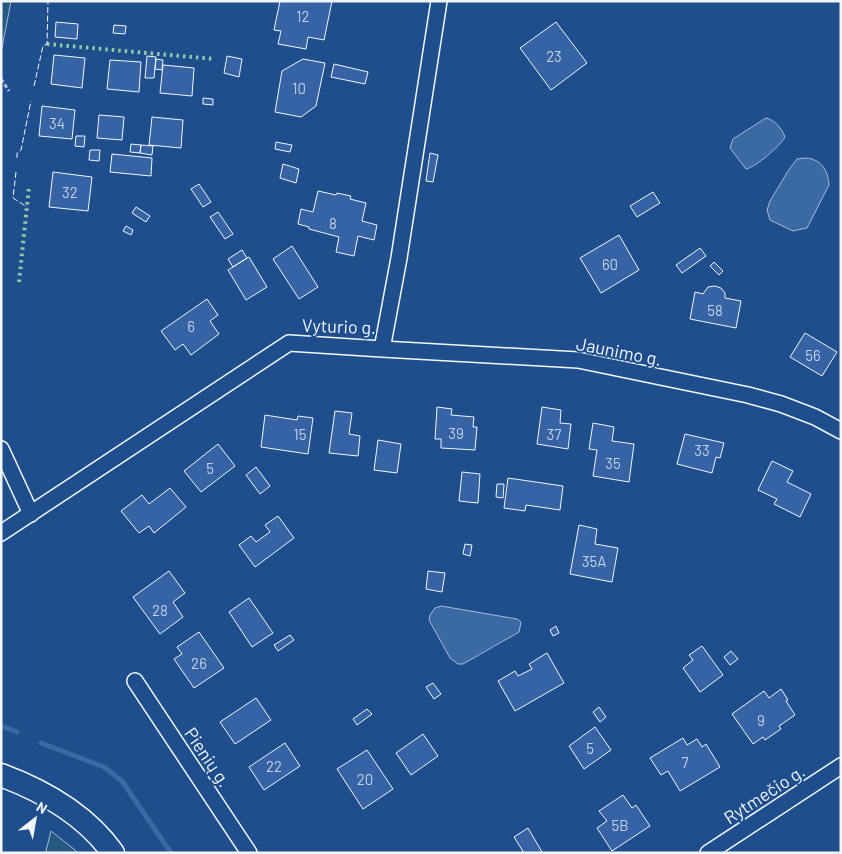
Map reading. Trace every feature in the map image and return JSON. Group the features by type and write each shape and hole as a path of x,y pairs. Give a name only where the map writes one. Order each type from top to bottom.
{"main road":[{"path":"1,774 39,791 76,814 92,828 114,853"}],"street":[{"name":"Vyturio g.","path":"1,533 289,343 382,350 399,258 439,1"},
{"name":"Jaunimo g.","path":"382,350 578,360 748,395 781,404 815,417 841,431"},
{"path":"1,449 31,514"},
{"name":"Pienių g.","path":"135,682 249,853"},
{"name":"Rytmečio g.","path":"708,853 841,766"}],"path":[{"path":"1,78 9,91"}],"shaded area":[{"path":"1,1 11,1 1,53"},
{"path":"766,118 778,125 785,137 767,156 746,169 730,148 733,139"},
{"path":"804,158 819,162 825,169 829,185 807,228 793,231 770,220 767,210 770,201 788,171 797,159"},
{"path":"441,606 517,619 521,622 519,632 463,664 458,664 450,658 429,620 435,608"},
{"path":"51,831 75,850 78,853 47,853"}],"building":[{"path":"280,1 332,1 324,40 308,37 306,49 278,44 281,31 274,30"},
{"path":"56,22 78,24 77,39 55,37"},
{"path":"556,22 587,63 551,90 520,48"},
{"path":"114,25 126,26 125,34 113,33"},
{"path":"54,55 85,58 82,88 51,84"},
{"path":"147,56 156,57 154,78 145,78"},
{"path":"227,56 242,59 239,77 224,73"},
{"path":"156,59 163,60 162,70 155,69"},
{"path":"303,59 325,63 316,106 301,117 275,112 282,71"},
{"path":"110,60 141,62 139,92 107,89"},
{"path":"334,64 368,72 365,84 331,77"},
{"path":"163,65 194,68 192,96 160,93"},
{"path":"203,98 213,99 213,105 203,104"},
{"path":"42,106 75,110 72,139 39,136"},
{"path":"99,115 124,117 122,140 97,138"},
{"path":"152,117 183,120 181,148 149,145"},
{"path":"76,136 85,136 84,147 75,146"},
{"path":"276,142 292,145 290,152 275,149"},
{"path":"131,144 141,145 140,153 130,152"},
{"path":"141,145 153,146 152,155 140,153"},
{"path":"90,150 100,150 99,161 89,160"},
{"path":"430,153 438,155 433,182 426,181"},
{"path":"112,154 152,158 151,176 110,172"},
{"path":"283,164 299,169 296,183 280,178"},
{"path":"53,172 92,177 88,211 49,207"},
{"path":"199,184 211,202 203,207 191,189"},
{"path":"318,191 351,196 350,199 366,203 362,221 377,225 374,240 358,236 354,256 336,252 339,237 298,224 301,209 313,212"},
{"path":"653,192 660,203 637,217 630,206"},
{"path":"136,207 150,216 146,222 132,213"},
{"path":"218,212 233,234 225,239 210,217"},
{"path":"126,226 133,230 131,235 123,231"},
{"path":"619,235 639,270 601,293 580,258"},
{"path":"292,246 318,287 299,299 273,259"},
{"path":"700,248 706,256 682,273 676,265"},
{"path":"242,250 247,258 233,267 228,259"},
{"path":"249,257 267,287 246,300 228,270"},
{"path":"714,262 723,271 719,275 710,266"},
{"path":"715,286 721,288 725,293 725,298 741,301 736,328 690,319 695,292 703,294 708,287"},
{"path":"207,299 218,315 210,321 219,334 191,355 183,344 175,350 161,331"},
{"path":"805,333 837,352 822,376 790,357"},
{"path":"437,407 452,409 451,415 474,417 473,427 477,427 475,450 441,448 441,439 435,439"},
{"path":"542,407 561,410 560,423 571,424 568,449 537,444"},
{"path":"335,411 352,413 349,434 360,436 358,456 329,453"},
{"path":"265,415 297,420 298,416 313,418 308,454 261,447"},
{"path":"593,423 614,427 612,441 634,444 629,482 593,476 597,450 589,449"},
{"path":"685,434 724,443 720,458 716,457 712,473 677,464"},
{"path":"378,440 401,444 397,473 374,470"},
{"path":"218,444 235,466 201,492 184,471"},
{"path":"772,461 793,471 787,482 811,494 800,517 774,504 777,499 758,490"},
{"path":"256,467 270,486 260,494 246,475"},
{"path":"462,472 480,474 478,503 459,501"},
{"path":"508,478 563,486 560,510 526,505 525,511 504,508"},
{"path":"497,484 504,484 503,498 496,497"},
{"path":"170,488 186,507 154,533 149,526 139,533 121,511 142,495 149,504"},
{"path":"278,516 294,538 255,567 239,545 251,536 256,542 270,532 265,525"},
{"path":"579,525 597,529 595,544 618,548 612,582 570,574"},
{"path":"465,544 472,545 470,556 463,554"},
{"path":"169,571 185,593 173,602 183,617 160,634 133,597"},
{"path":"428,571 445,573 442,592 426,589"},
{"path":"249,598 273,633 252,647 229,612"},
{"path":"556,626 559,633 553,636 550,630"},
{"path":"199,632 224,668 194,688 174,659 182,654 177,647"},
{"path":"290,635 294,640 278,651 274,645"},
{"path":"702,646 723,675 700,692 683,668 693,660 689,655"},
{"path":"731,651 738,659 730,665 724,657"},
{"path":"547,653 564,683 515,711 498,681 515,671 518,676 532,669 529,664"},
{"path":"433,683 441,694 434,699 426,687"},
{"path":"781,689 795,715 779,726 781,729 765,740 763,737 753,744 732,714 764,691 769,698"},
{"path":"256,698 271,720 235,744 220,722"},
{"path":"599,707 606,717 600,722 593,712"},
{"path":"367,709 372,714 357,725 353,719"},
{"path":"595,727 611,750 584,769 569,746"},
{"path":"423,734 438,756 411,775 396,753"},
{"path":"683,738 687,745 697,739 702,747 706,744 720,767 680,791 668,771 661,775 650,758"},
{"path":"285,743 300,766 264,790 249,767"},
{"path":"367,750 393,789 363,809 337,769"},
{"path":"623,795 632,808 636,805 650,826 612,851 597,828 607,821 599,811"},
{"path":"528,828 542,852 524,853 514,837"}],"waterway":[{"path":"1,726 17,732"},
{"path":"41,743 104,767 122,781 171,853"}],"hedge":[{"path":"47,44 214,59"},
{"path":"19,282 29,187"}],"fence":[{"path":"34,86 43,46 47,44 48,1"},
{"path":"17,158 17,153 21,150 31,101"},
{"path":"16,172 13,198 27,207"}]}
